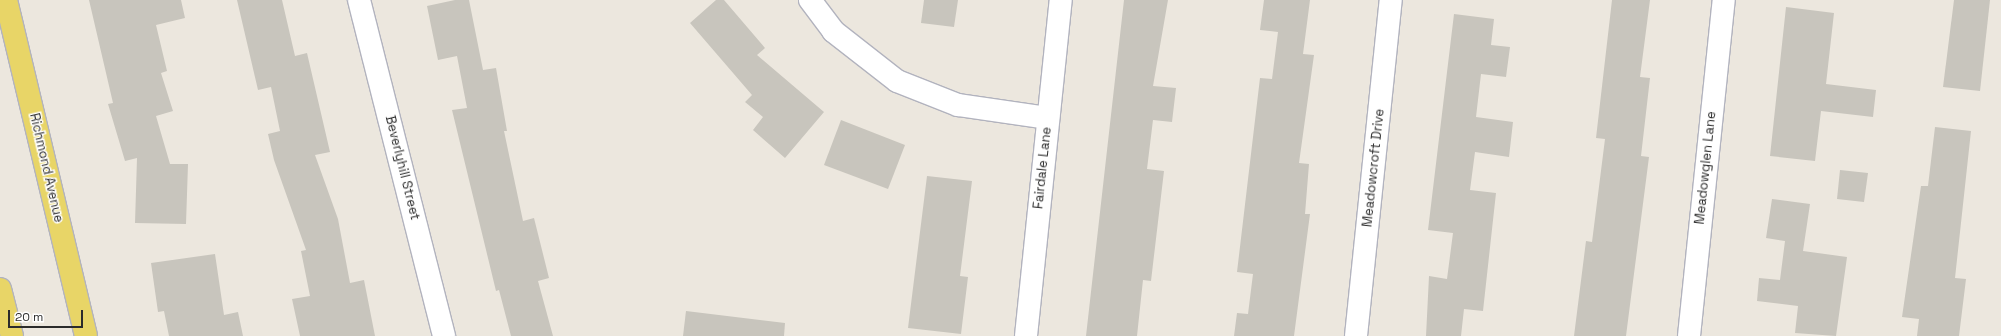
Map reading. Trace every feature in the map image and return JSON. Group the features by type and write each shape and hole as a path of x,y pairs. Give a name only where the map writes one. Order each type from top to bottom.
{"main road":[{"name":"Richmond Avenue","path":"6,0 86,336"},
{"path":"0,289 12,336"}],"street":[{"name":"Beverlyhill Street","path":"359,0 444,336"},
{"path":"810,0 833,31 897,81 958,105 1048,118"},
{"name":"Fairdale Lane","path":"1026,336 1060,0"},
{"name":"Meadowcroft Drive","path":"1356,336 1391,0"},
{"name":"Meadowglen Lane","path":"1689,336 1724,0"}],"building":[{"path":"89,0 181,0 185,18 156,25 167,71 161,73 173,111 156,116 170,164 188,164 186,224 135,223 137,158 125,161 108,104 113,103"},
{"path":"237,0 282,0 295,56 307,53 330,152 315,155 338,219 350,283 364,280 375,336 300,336 292,299 310,296 301,251 306,250 274,160 268,134 280,131 271,87 258,90"},
{"path":"455,0 469,0 483,70 496,68 507,131 504,131 523,221 534,218 549,278 538,281 553,336 511,336 499,290 496,291 452,110 467,108 457,56 438,60 427,6"},
{"path":"716,0 724,0 765,48 757,55 824,112 785,158 753,130 763,117 745,102 752,95 690,23"},
{"path":"924,0 958,0 954,27 921,23"},
{"path":"1124,0 1168,0 1153,86 1176,88 1172,122 1153,120 1147,169 1164,171 1151,281 1143,280 1137,336 1086,336"},
{"path":"1264,0 1310,0 1303,54 1314,55 1299,163 1309,164 1305,214 1310,214 1294,336 1234,336 1237,313 1248,314 1253,274 1237,272 1260,78 1272,79 1278,32 1260,30"},
{"path":"1612,0 1650,0 1640,77 1650,78 1641,156 1649,157 1626,336 1574,336 1586,241 1592,242 1605,139 1596,138"},
{"path":"1954,0 1990,0 1980,91 1943,87"},
{"path":"1786,7 1834,13 1826,84 1876,90 1873,117 1821,111 1815,161 1770,156"},
{"path":"1454,14 1494,19 1491,45 1510,47 1506,77 1481,74 1476,117 1513,122 1509,157 1475,152 1470,190 1496,193 1483,311 1464,309 1461,336 1426,336 1429,276 1447,279 1453,233 1428,230"},
{"path":"841,120 905,145 888,189 824,165"},
{"path":"1935,127 1971,131 1955,278 1966,279 1959,336 1917,336 1919,319 1902,317 1921,186 1928,186"},
{"path":"1840,170 1868,173 1864,202 1837,199"},
{"path":"927,176 972,181 960,276 968,277 961,334 908,328"},
{"path":"1772,199 1810,204 1803,251 1847,257 1836,336 1795,333 1798,306 1757,301 1759,278 1780,280 1785,241 1766,238"},
{"path":"215,254 224,315 238,312 243,336 169,336 164,311 158,312 151,263"},
{"path":"686,311 785,323 784,336 683,336"}]}
